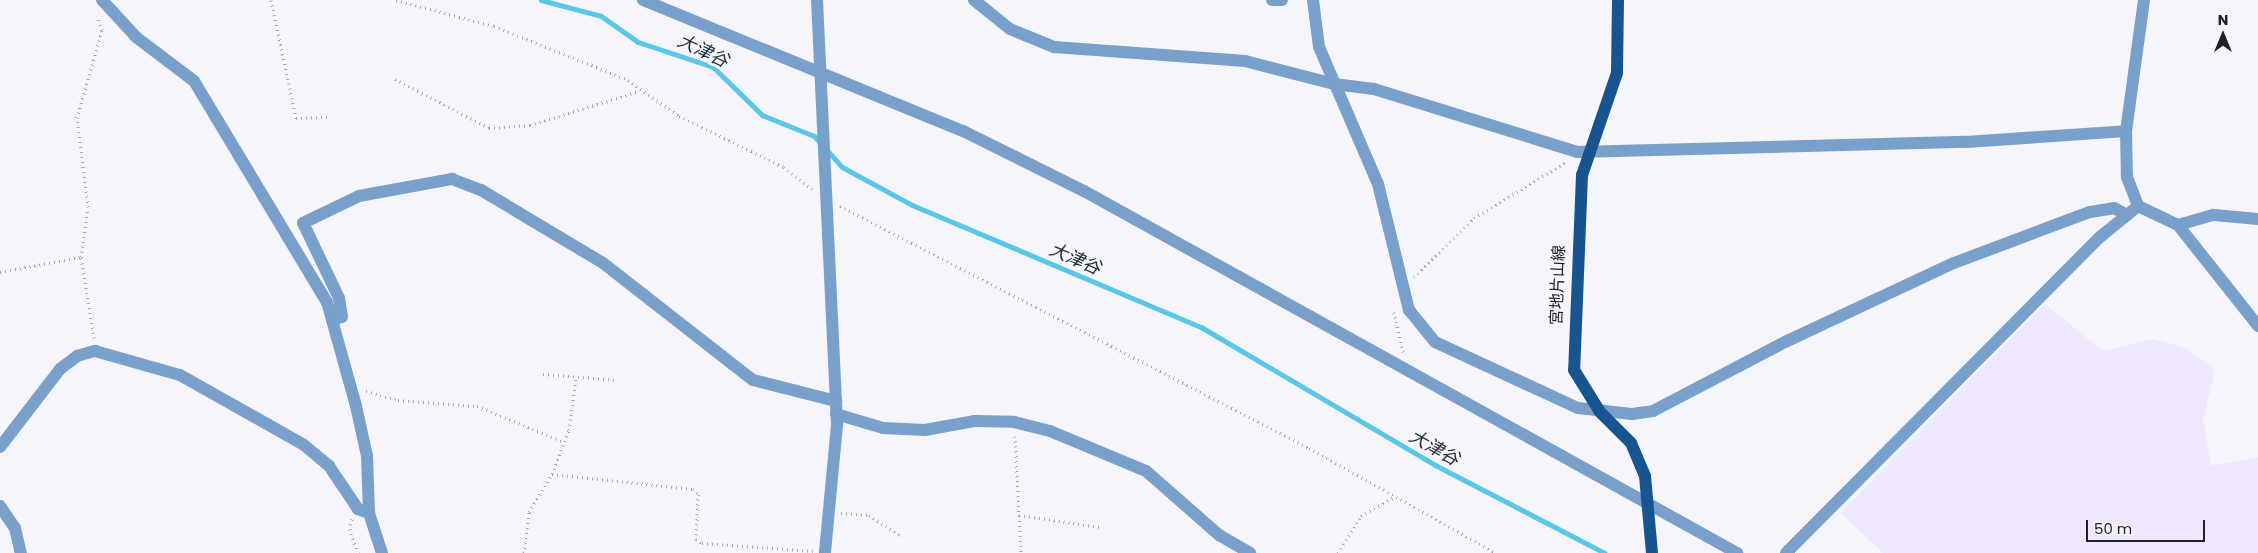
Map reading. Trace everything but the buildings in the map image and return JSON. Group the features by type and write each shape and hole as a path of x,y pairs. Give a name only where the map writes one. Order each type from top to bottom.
{"main road":[{"name":"宮地片山線","path":"1618,0 1617,73 1583,152 1576,238 1574,370 1600,412 1632,443 1645,476 1650,504 1652,553"}],"street":[{"path":"643,0 821,79 963,131 1084,191 1737,553"},
{"path":"817,0 836,408 830,513 825,553"},
{"path":"974,0 1010,29 1054,47 1245,60 1334,84 1374,89 1583,152 1966,142 2126,131"},
{"path":"1272,0 1282,0"},
{"path":"1313,0 1320,47 1334,84 1378,184 1410,310 1435,342 1578,408 1600,412 1653,411 1785,342 1954,264 2090,212 2114,208 2127,215"},
{"path":"2144,0 2126,131 2127,177 2138,206 2178,225 2258,326"},
{"path":"98,4 136,37 194,81 284,224 327,302 366,456 365,512"},
{"path":"332,320 342,317 338,298 303,223 359,196 452,179 481,190 603,263 753,380 836,408 883,428 1014,422 1050,431 1146,471 1219,535 1250,553"},
{"path":"1786,553 2138,206"},
{"path":"2178,225 2214,214 2258,219"},
{"path":"0,447 60,369 77,356 94,351 180,374 304,444 329,466 365,512 382,553"},
{"path":"0,506 15,528 21,553"}],"path":[{"path":"271,0 296,118 330,117"},
{"path":"396,0 494,26 628,80 640,91 679,116 784,167 826,199 1049,311 1397,496 1496,553"},
{"path":"94,351 81,257 88,207 77,118 102,30 98,4"},
{"path":"395,79 489,128 530,125 640,91"},
{"path":"1415,376 1413,364 1400,348 1394,317 1404,290 1474,218 1583,152"},
{"path":"0,272 81,257"},
{"path":"543,374 618,380"},
{"path":"524,553 529,512 552,474 564,442 576,378"},
{"path":"364,385 367,393 398,400 477,406 564,442"},
{"path":"1014,422 1021,553"},
{"path":"552,474 693,488 698,494 696,539 702,543 825,553"},
{"path":"1338,553 1361,516 1397,496"},
{"path":"358,553 349,522 365,512"},
{"path":"830,513 869,515 902,537"},
{"path":"1019,515 1099,527"}],"shaded area":[{"path":"2045,304 2103,351 2153,339 2186,348 2215,370 2203,419 2211,466 2258,457 2258,553 1883,553 1841,513"}],"waterway":[{"name":"大津谷","path":"541,0 601,16 638,42 713,67 762,115 814,136 842,167 912,205 1201,327 1435,465 1605,553"}]}
